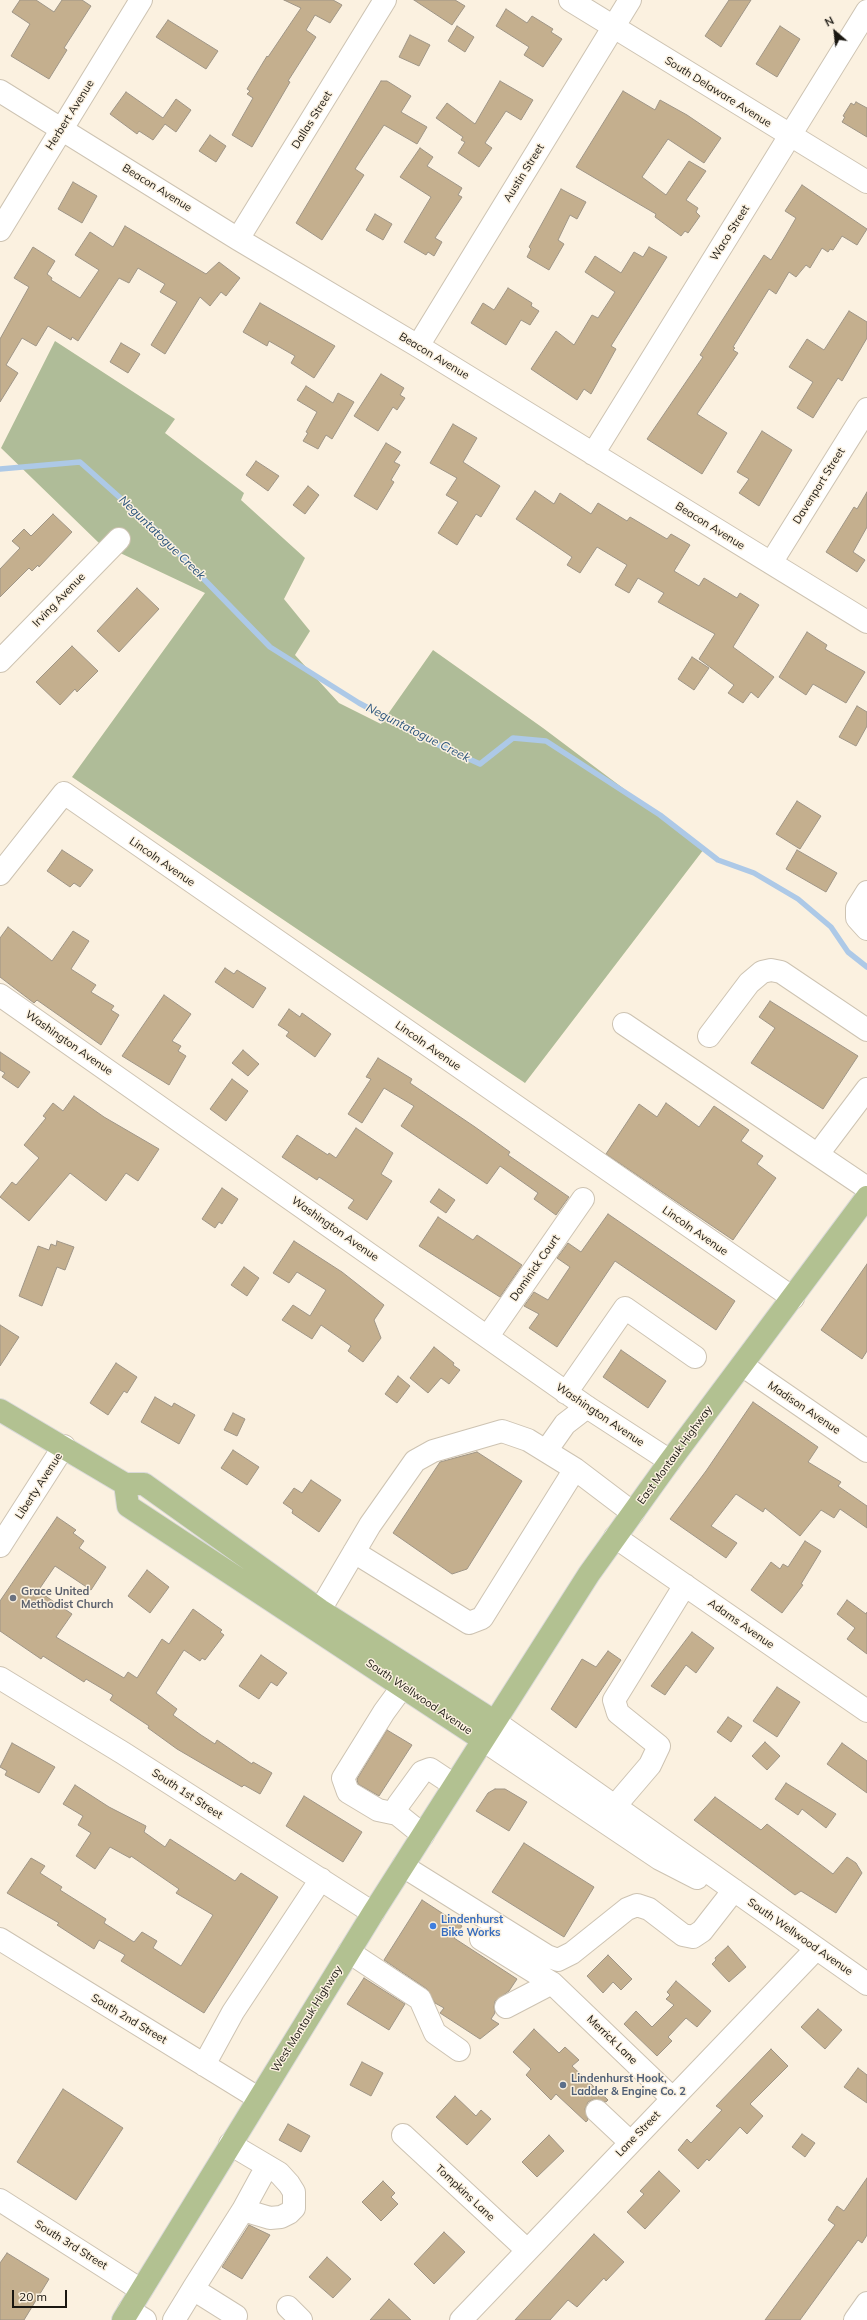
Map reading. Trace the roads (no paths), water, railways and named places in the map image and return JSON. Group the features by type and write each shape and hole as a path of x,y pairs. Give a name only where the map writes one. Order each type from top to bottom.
{"main road":[{"name":"East Montauk Highway","path":"494,1721 589,1574 615,1537 867,1197"},
{"path":"0,1410 64,1446 125,1484"},
{"name":"South Wellwood Avenue","path":"483,1740 128,1506 125,1484 144,1484 320,1610 494,1721"},
{"name":"West Montauk Highway","path":"132,2317 142,2290 230,2144 348,1952 494,1721"}],"street":[{"name":"Herbert Avenue","path":"0,230 141,0"},
{"name":"Dallas Street","path":"238,239 385,0"},
{"name":"South Delaware Avenue","path":"570,0 867,182"},
{"name":"Austin Street","path":"418,346 630,0"},
{"name":"Waco Street","path":"593,454 867,11"},
{"name":"Beacon Avenue","path":"0,91 238,239 418,346 867,622"},
{"name":"Davenport Street","path":"771,563 867,409"},
{"name":"Irving Avenue","path":"0,661 119,539"},
{"name":"Lincoln Avenue","path":"0,874 64,793 793,1298"},
{"path":"867,892 857,908 857,918 867,929"},
{"path":"709,1036 749,983 762,972 771,970 781,972 867,1030"},
{"name":"Washington Avenue","path":"0,995 488,1336 566,1393 670,1461"},
{"path":"624,1024 867,1188"},
{"path":"818,1154 867,1089"},
{"name":"Dominick Court","path":"488,1336 582,1199"},
{"path":"566,1393 625,1308 695,1357"},
{"name":"Madison Avenue","path":"742,1365 867,1451"},
{"path":"546,1451 565,1424 587,1407"},
{"path":"290,1612 309,1615 320,1610 370,1525 415,1461 433,1451 502,1431 528,1440 575,1469 633,1513"},
{"name":"Liberty Avenue","path":"0,1546 64,1446"},
{"path":"354,1552 469,1623 482,1618 575,1469"},
{"name":"Adams Avenue","path":"615,1537 867,1711"},
{"path":"614,1806 650,1764 659,1746 618,1713 614,1700 685,1585"},
{"name":"South 1st Street","path":"0,1678 373,1912"},
{"path":"403,1686 384,1712 342,1778 348,1792 378,1810 397,1814 422,1835"},
{"name":"South Wellwood Avenue","path":"494,1721 867,1984"},
{"name":"South Wellwood Avenue","path":"483,1740 660,1859 704,1882 734,1890"},
{"path":"397,1814 398,1805 422,1772 430,1769 454,1785"},
{"path":"403,1866 547,1956 558,1960 572,1953 627,1910 637,1905 649,1909 683,1935 693,1937 702,1931 734,1890"},
{"path":"204,2065 234,2012 321,1879"},
{"name":"South 2nd Street","path":"0,1939 258,2098"},
{"name":"Merrick Lane","path":"482,1939 552,1983 672,2098"},
{"name":"Lane Street","path":"461,2320 816,1948"},
{"path":"348,1952 420,1999 435,2033 459,2050"},
{"path":"506,2007 552,1983"},
{"path":"597,2111 630,2142"},
{"name":"Tompkins Lane","path":"403,2135 527,2250"},
{"path":"230,2144 267,2166 290,2184 294,2192 294,2208 290,2213 281,2217 270,2218 243,2210"},
{"path":"174,2320 243,2210 267,2166"},
{"name":"South 3rd Street","path":"0,2200 142,2290"},
{"path":"194,2289 236,2316 233,2320"},
{"path":"855,2320 867,2303"}],"waterway":[{"name":"Neguntatogue Creek","path":"0,469 80,462 155,529 270,647 359,703 434,743 480,764 513,738 546,741 660,815 718,860 754,873 798,899 831,927 848,952 867,967"}],"place":[{"name":"Grace United Methodist Church","path":"13,1598"},
{"name":"Lindenhurst Bike Works","path":"433,1926"},
{"name":"Lindenhurst Hook, Ladder & Engine Co. 2","path":"563,2085"}]}
